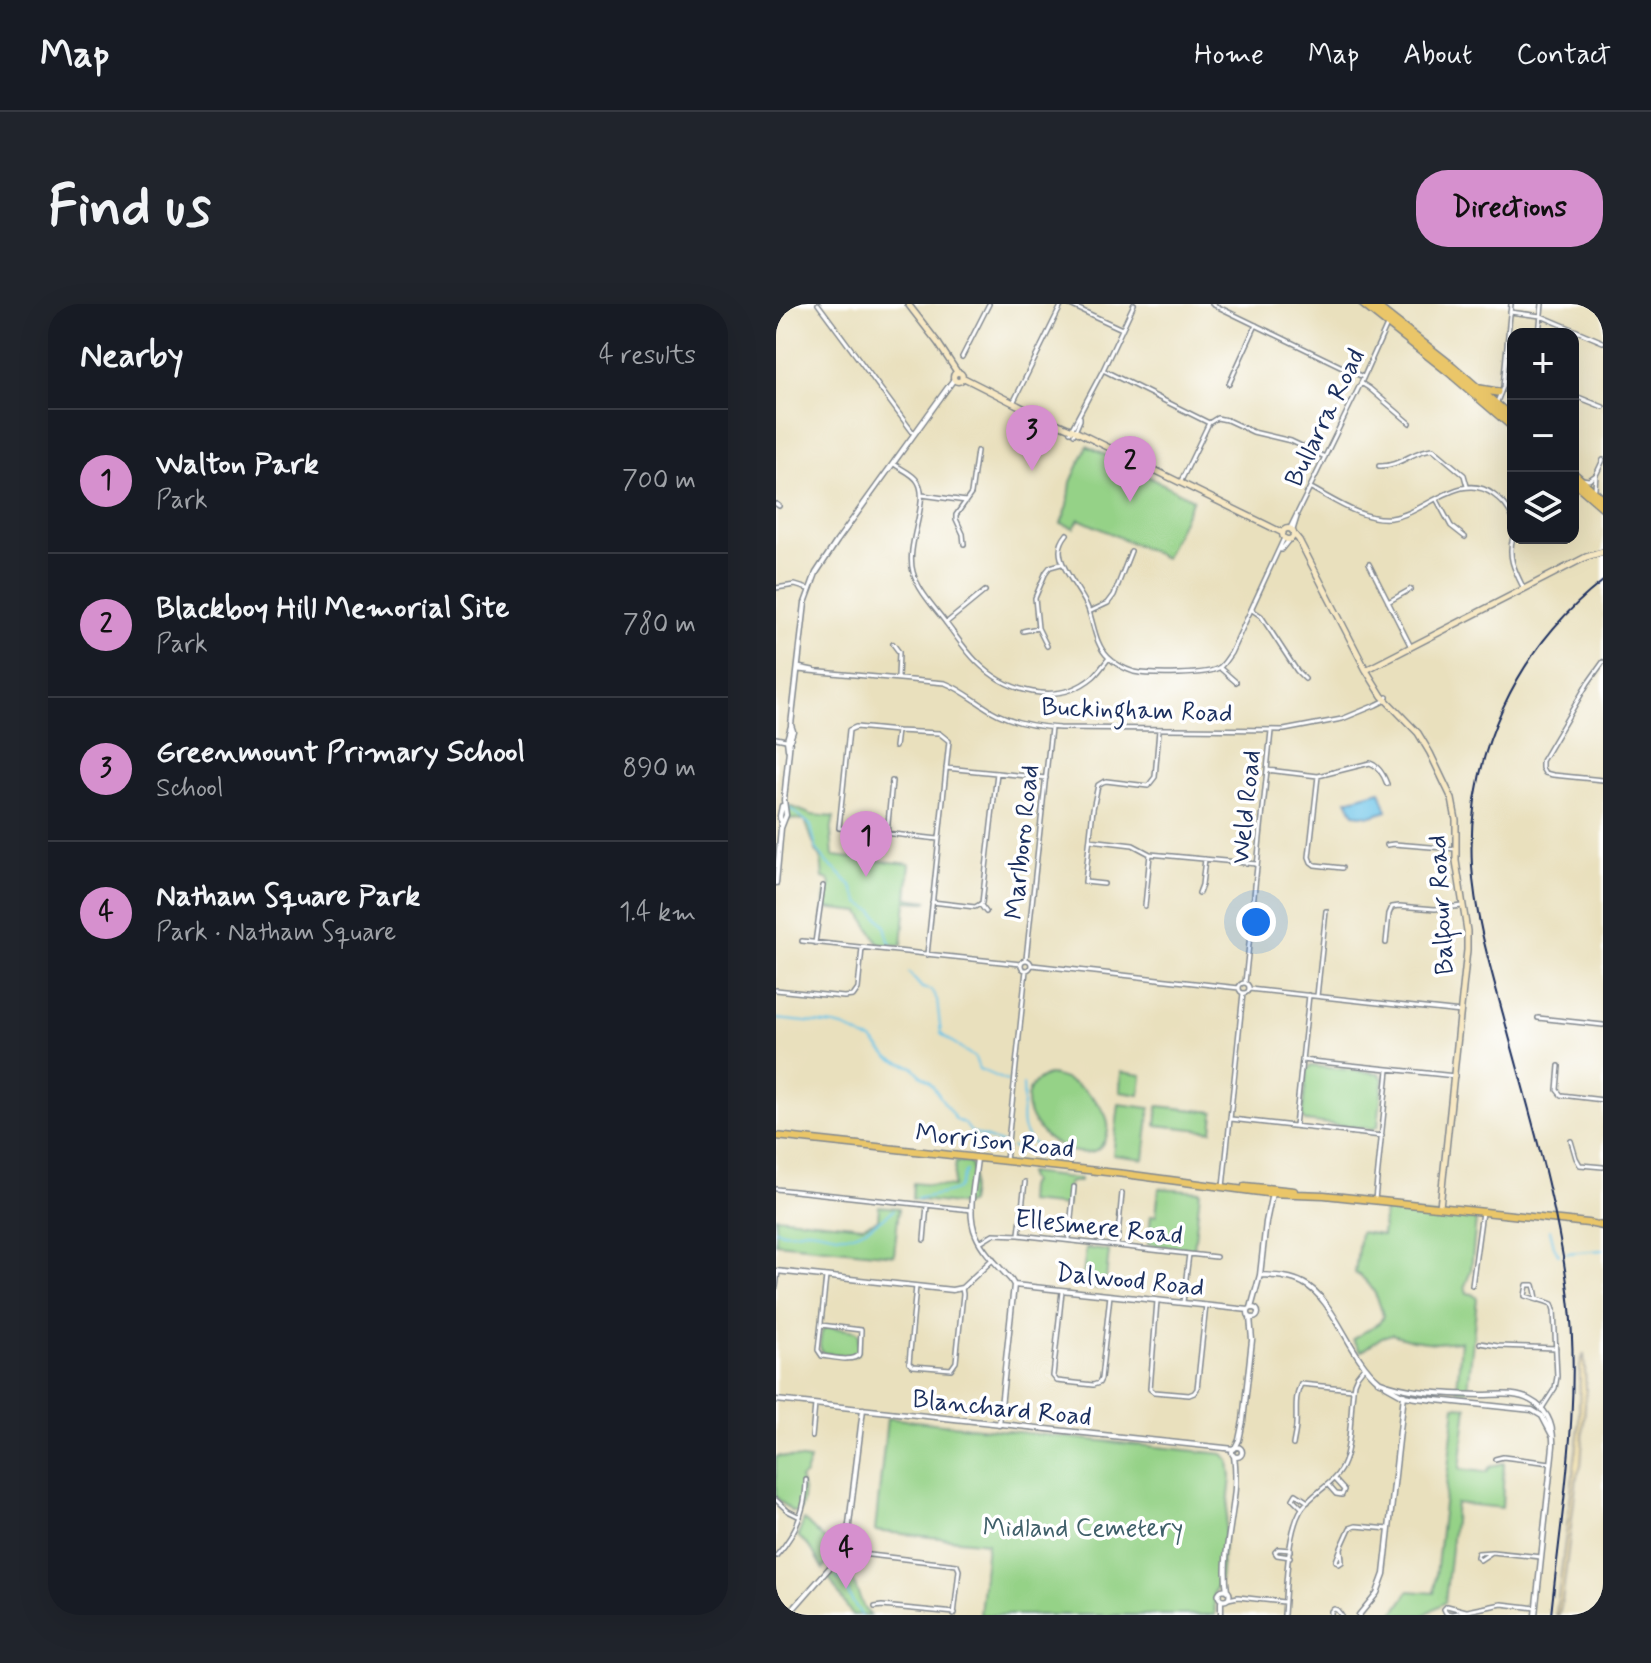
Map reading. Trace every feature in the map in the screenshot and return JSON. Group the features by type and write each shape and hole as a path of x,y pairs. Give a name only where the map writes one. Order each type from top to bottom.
{"highway":[{"path":"1363,304 1478,388 1507,420"},
{"path":"1373,304 1391,322 1507,415"},
{"path":"1478,388 1497,392"},
{"path":"1579,480 1603,500"},
{"path":"1579,481 1603,507"}],"main road":[{"path":"908,304 938,343 956,378 1288,534"},
{"name":"Balfour Road","path":"1288,534 1305,551 1366,672 1424,743 1452,799 1467,950 1440,1207"},
{"path":"1366,672 1600,552"},
{"name":"Morrison Road","path":"776,1136 1213,1186 1603,1224"}],"street":[{"path":"776,317 785,304"},
{"path":"818,304 914,434"},
{"path":"962,357 989,304"},
{"path":"1013,403 1062,304"},
{"path":"1068,304 1122,329"},
{"path":"1073,432 1134,304"},
{"path":"1212,304 1363,377"},
{"path":"1492,404 1502,393 1511,304"},
{"path":"1540,328 1542,304"},
{"path":"1510,312 1541,316 1603,342"},
{"name":"Bullarra Road","path":"1288,534 1391,322"},
{"path":"1229,384 1256,325"},
{"path":"1103,370 1209,423"},
{"path":"776,883 780,812 784,800 808,589 820,566 956,378"},
{"path":"1492,404 1502,380"},
{"path":"1361,383 1410,423"},
{"path":"1579,397 1603,407"},
{"path":"1180,483 1209,423 1217,418 1253,432 1291,441 1325,457"},
{"path":"1379,466 1388,467 1425,449 1433,449 1464,475 1467,486"},
{"path":"964,544 956,519 959,509 971,494 977,451"},
{"path":"1594,492 1596,475 1603,460"},
{"path":"894,464 918,481 922,495 910,554 917,583 984,669 1007,683 1034,693 1058,693 1081,686 1109,658"},
{"path":"1579,478 1589,480 1596,475"},
{"path":"1311,488 1372,517 1401,515 1467,486 1491,493 1507,506"},
{"path":"922,495 966,501"},
{"path":"1437,500 1451,526 1465,537"},
{"path":"1067,534 1059,551 1062,563 1089,611 1098,640 1109,658 1128,669 1146,673 1201,674 1220,667 1231,653 1288,534"},
{"path":"1511,544 1511,562 1524,589"},
{"path":"1089,611 1108,603 1114,595 1131,551"},
{"path":"1047,646 1038,628 1037,592 1050,567 1062,563"},
{"path":"1369,564 1411,647"},
{"path":"776,588 795,585 808,589"},
{"path":"1388,602 1411,589"},
{"path":"946,623 985,591"},
{"path":"1251,609 1261,616 1305,679"},
{"path":"1023,631 1038,628"},
{"path":"893,644 899,652 898,679"},
{"path":"1603,662 1542,761 1542,768 1545,773 1553,775 1603,780"},
{"path":"1220,667 1236,682"},
{"name":"Buckingham Road","path":"798,668 945,683 1007,719 1051,728 1298,729 1348,717 1385,697"},
{"path":"927,955 949,741 939,733 856,727 849,730 839,828 938,839"},
{"name":"Marlboro Road","path":"1026,959 1051,728"},
{"path":"1104,884 1085,882 1093,809 1100,783 1148,786 1155,777 1160,729"},
{"path":"895,747 897,731"},
{"name":"Weld Road","path":"1245,983 1271,731"},
{"path":"777,738 789,739"},
{"path":"1267,770 1318,776 1370,763 1375,765 1387,784"},
{"path":"946,768 1046,778"},
{"path":"932,902 975,907 983,900 997,773"},
{"path":"1318,776 1309,857 1315,865 1342,868"},
{"path":"887,834 892,781"},
{"path":"1090,840 1133,845 1150,854 1257,864"},
{"path":"1387,845 1456,849"},
{"path":"1145,906 1150,854"},
{"path":"1199,893 1205,859"},
{"path":"815,943 823,886"},
{"path":"980,904 986,912"},
{"path":"1386,943 1392,907 1435,909 1463,906"},
{"path":"1317,996 1326,911"},
{"path":"802,941 1021,964"},
{"path":"776,990 853,996 858,989 862,948"},
{"path":"1021,964 1026,959 1032,965 1239,988 1243,993 1223,1185"},
{"path":"1021,964 1026,970"},
{"path":"1026,970 1032,965"},
{"path":"1006,1161 1026,970"},
{"path":"1239,988 1245,983 1249,989"},
{"path":"1243,993 1249,989 1461,1012"},
{"path":"1295,1126 1309,995"},
{"path":"1538,1018 1603,1025"},
{"path":"1302,1060 1455,1076"},
{"path":"1559,1066 1557,1090 1561,1095 1603,1100"},
{"path":"1375,1200 1388,1070"},
{"path":"1231,1119 1382,1136"},
{"path":"1571,1141 1580,1165 1603,1167"},
{"path":"977,1158 972,1210 974,1229 980,1242 1014,1285 999,1425"},
{"path":"1019,1235 1025,1182"},
{"path":"1069,1240 1074,1187"},
{"path":"776,1189 972,1210"},
{"path":"1221,1615 1252,1313 1260,1275 1270,1190"},
{"path":"1117,1245 1122,1193"},
{"path":"924,1240 927,1205"},
{"path":"1472,1286 1482,1212"},
{"name":"Ellesmere Road","path":"980,1242 993,1234 1019,1235 1216,1257"},
{"path":"1183,1302 1189,1254"},
{"path":"776,1287 777,1271 952,1290 962,1288 993,1259"},
{"path":"1260,1275 1295,1280 1314,1291 1364,1367 1378,1381 1405,1392 1443,1401 1540,1411"},
{"path":"821,1325 861,1330 858,1357 820,1355 818,1350 826,1277"},
{"name":"Dalwood Road","path":"1014,1285 1158,1299 1252,1313"},
{"path":"916,1286 909,1363 913,1366 951,1369 956,1362 962,1288"},
{"path":"1062,1289 1053,1376 1057,1381 1099,1383 1110,1295"},
{"path":"1158,1299 1149,1384 1154,1392 1189,1395 1196,1392 1206,1305"},
{"path":"1538,1300 1553,1306 1556,1348 1556,1383 1540,1411"},
{"path":"1480,1343 1556,1348"},
{"path":"1284,1615 1294,1525 1308,1502 1335,1480 1343,1467 1347,1455 1353,1389 1364,1367"},
{"path":"1293,1445 1297,1422 1295,1407 1301,1384 1353,1389"},
{"path":"1405,1392 1523,1397 1529,1399 1552,1425 1535,1615"},
{"path":"1359,1615 1373,1599 1383,1580 1405,1392"},
{"path":"1443,1401 1444,1393"},
{"path":"1483,1404 1484,1395"},
{"name":"Blanchard Road","path":"776,1400 1236,1452"},
{"path":"812,1437 815,1404"},
{"path":"789,1615 846,1549 863,1409"},
{"path":"1495,1459 1503,1457 1551,1463"},
{"path":"776,1556 791,1538 804,1507 806,1480"},
{"path":"1329,1486 1336,1494 1342,1495 1343,1488 1335,1480"},
{"path":"1303,1508 1293,1499 1294,1495 1298,1494 1308,1502"},
{"path":"776,1500 800,1517"},
{"path":"1341,1548 1348,1530 1353,1526 1389,1529"},
{"path":"846,1549 861,1554 957,1565 954,1614 875,1607"},
{"path":"1290,1557 1275,1552 1278,1549 1291,1550"},
{"path":"1492,1552 1541,1557"},
{"path":"1225,1597 1285,1602"},
{"path":"1466,1611 1502,1604 1536,1608"},
{"path":"1331,1615 1335,1609 1341,1615"}],"green space":[{"path":"1087,446 1193,499 1165,558 1079,519 1074,528 1061,523 1068,505 1071,482"},
{"path":"790,806 812,815 834,817 831,831 833,856 910,864 907,898 927,901 906,901 902,945 879,944 860,912 825,908 825,896 831,885 829,880 823,878 821,858 805,820 788,819"},
{"path":"1311,1066 1379,1073 1383,1079 1378,1126 1373,1129 1305,1121 1302,1117 1307,1069"},
{"path":"1121,1072 1142,1075 1140,1095 1120,1092"},
{"path":"1048,1075 1082,1089 1101,1108 1108,1130 1097,1150 1074,1151 1059,1146 1034,1123 1028,1110 1028,1096 1034,1084"},
{"path":"1119,1104 1150,1108 1144,1159 1113,1155"},
{"path":"1158,1106 1214,1112 1212,1131 1156,1125"},
{"path":"956,1161 971,1166 969,1203 912,1199 913,1183 953,1187"},
{"path":"1028,1173 1080,1179 1080,1182 1068,1184 1067,1206 1027,1202 1031,1181"},
{"path":"1159,1188 1200,1191 1194,1249 1148,1244 1151,1215 1156,1215"},
{"path":"879,1206 899,1208 894,1255 776,1243 776,1217 863,1226 878,1220"},
{"path":"1385,1210 1476,1220 1471,1270 1465,1286 1467,1293 1477,1298 1468,1390 1457,1389 1461,1341 1435,1343 1392,1334 1361,1351 1353,1339 1380,1322 1383,1316 1374,1291 1355,1273 1360,1232 1382,1235"},
{"path":"1086,1248 1109,1251 1105,1289 1082,1287"},
{"path":"827,1327 856,1331 859,1335 855,1356 822,1351 822,1331"},
{"path":"1455,1406 1467,1407 1460,1469 1486,1472 1491,1466 1504,1463 1502,1508 1456,1503 1445,1602 1424,1615 1393,1615 1409,1591 1434,1593"},
{"name":"Midland Cemetery","path":"887,1418 1223,1454 1229,1460 1231,1477 1220,1579 1214,1593 1215,1615 980,1615 987,1543 875,1531"},
{"path":"778,1456 810,1460 805,1475 800,1479 803,1496 799,1512 792,1512 776,1497"},
{"path":"804,1520 830,1545 842,1546 823,1569 812,1550 798,1536"},
{"path":"846,1563 864,1608 870,1615 852,1615 829,1578"}],"sand":[{"path":"1584,1354 1586,1389 1581,1466 1577,1476 1562,1600 1559,1615 1556,1615 1579,1427 1580,1366"}],"water":[{"path":"1380,791 1387,811 1371,816 1354,814 1347,800"}],"waterway":[{"path":"788,807 811,826 816,848 852,887 860,903 873,911 885,925 891,944"},
{"path":"909,973 922,988 934,994 941,1034 975,1058 979,1069 1007,1081"},
{"path":"776,1019 835,1025 872,1040 889,1058 913,1067 930,1082 956,1120 964,1123 971,1132 1003,1144"},
{"path":"1023,1085 1023,1128 1031,1142 1040,1149"},
{"path":"1012,1147 1026,1152 1040,1149 1046,1160"},
{"path":"917,1199 957,1189 966,1171"},
{"path":"776,1230 854,1234 894,1210"},
{"path":"1550,1230 1559,1255"},
{"path":"1567,1253 1603,1250"},
{"path":"837,1578 842,1580 861,1615"}],"railway":[{"path":"1551,1615 1572,1412 1572,1331 1568,1290 1548,1186 1480,922 1472,866 1472,825 1488,745 1503,707 1545,638 1572,608 1603,581"}],"place":[{"name":"Greenmount Primary School","path":"1032,471"},
{"name":"Blackboy Hill Memorial Site","path":"1130,502"},
{"name":"Walton Park","path":"866,877"},
{"name":"Natham Square Park","path":"846,1589"}]}
